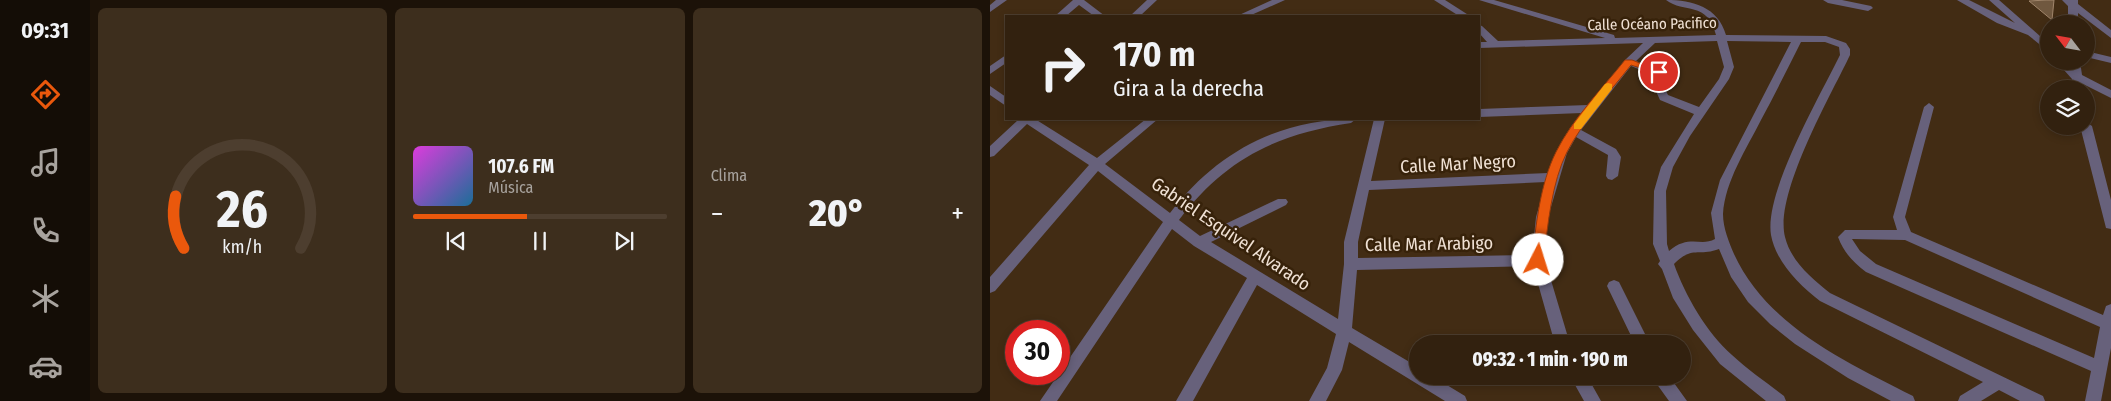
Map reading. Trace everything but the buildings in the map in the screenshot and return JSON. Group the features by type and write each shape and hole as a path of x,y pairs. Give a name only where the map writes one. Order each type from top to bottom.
{"street":[{"path":"990,9 1002,0"},
{"path":"1136,15 1152,0"},
{"path":"1244,15 1280,0"},
{"path":"1439,0 1463,15"},
{"path":"1484,0 1622,40"},
{"path":"1670,0 1698,6 1707,11 1718,25 1727,53 1729,67 1728,73 1667,167 1660,191 1660,244 1665,264 1678,294 1698,325 1725,359 1778,401"},
{"path":"1828,0 1868,8"},
{"path":"1962,0 2000,21 2033,34"},
{"path":"1994,0 2040,41"},
{"path":"1061,15 1078,1 1099,15"},
{"path":"2071,2 2072,15"},
{"path":"2071,2 2111,35"},
{"path":"1480,29 1496,45"},
{"name":"Calle Océano Pacifico","path":"1480,45 1721,38 1826,39 1843,45 1846,50 1845,55 1794,163 1777,211 1777,234 1786,256 1804,280 1825,298 1996,382"},
{"path":"1798,38 1731,168 1717,215 1722,241 1730,266 1751,293 1796,338 1828,360 1907,401"},
{"path":"1560,335 1538,260 1542,217 1553,177 1561,153 1574,131 1629,62 1651,41"},
{"path":"2095,56 2111,60"},
{"path":"990,71 1005,59"},
{"path":"1629,62 1664,75 1660,89 1664,97 1701,112"},
{"path":"2069,70 2075,76 2111,94"},
{"path":"2075,70 2076,80"},
{"path":"990,89 1005,101"},
{"path":"1906,235 1899,217 1929,107"},
{"path":"1480,114 1590,109"},
{"path":"990,153 1025,120"},
{"name":"Gabriel Esquivel Alvarado","path":"1028,120 1097,164 1199,242 1409,370"},
{"path":"1048,401 1170,221 1216,172 1242,153 1264,142 1309,125 1344,120"},
{"path":"1317,401 1334,370 1344,331 1352,264 1351,242 1379,120"},
{"path":"990,286 1097,164 1143,123"},
{"path":"1574,131 1612,152 1614,157 1612,176"},
{"path":"2088,135 2111,224"},
{"name":"Calle Mar Negro","path":"1364,186 1553,177"},
{"path":"1199,242 1282,202"},
{"path":"2093,401 2101,368 2109,317 1906,235 1850,234 1845,237 1847,246 1856,257 1871,268 2101,368"},
{"path":"1665,264 1683,248 1714,247 1722,241"},
{"name":"Calle Mar Arabigo","path":"1352,264 1538,260"},
{"path":"1184,401 1255,276"},
{"path":"1614,286 1638,335"},
{"path":"1402,366 1409,366"},
{"path":"1966,401 1996,382 2037,401"},
{"name":"Gabriel Esquivel Alvarado","path":"1429,385 1442,396 1459,401"},
{"path":"1584,385 1594,401"},
{"path":"1666,385 1679,401"}],"slow traffic":[{"path":"1577,127 1608,86"}],"route":[{"path":"1538,260 1542,217 1561,153 1574,131 1629,62 1659,72"}]}
